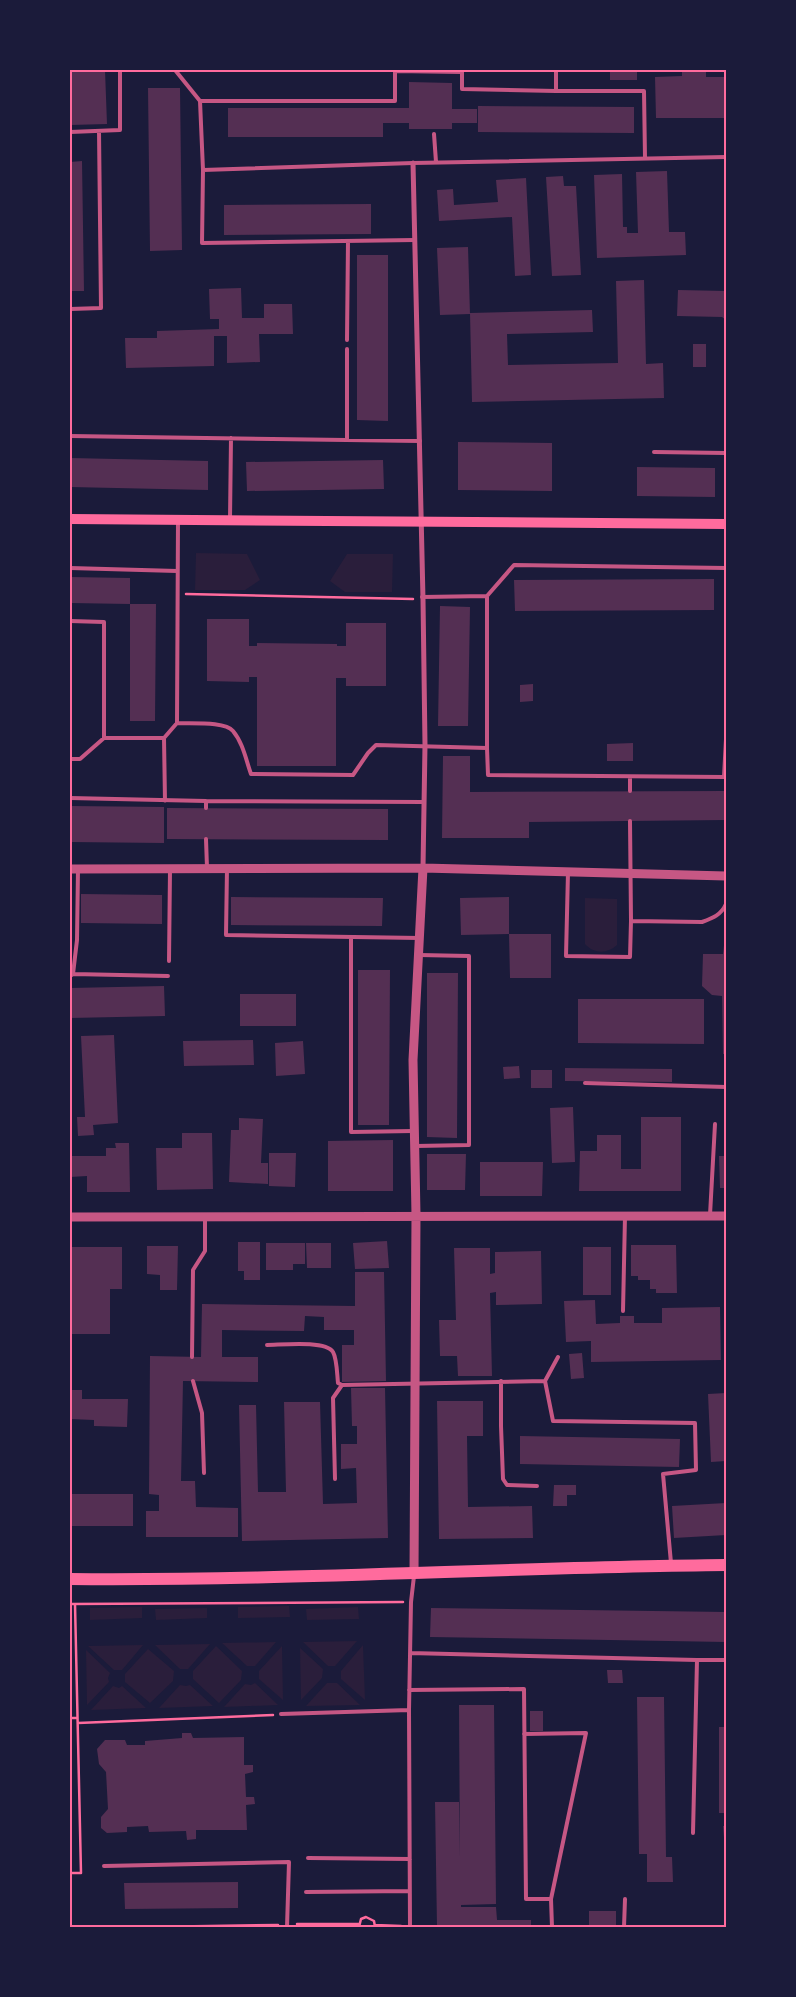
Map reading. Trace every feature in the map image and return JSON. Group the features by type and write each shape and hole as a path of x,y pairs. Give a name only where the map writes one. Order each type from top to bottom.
{"main road":[{"path":"70,520 726,524"},
{"path":"70,1579 414,1574 726,1565"}],"street":[{"path":"413,163 420,441 424,745 423,868 413,1060 416,1215 414,1574"},
{"path":"74,869 423,868 726,876"},
{"path":"70,1217 726,1216"}],"lane":[{"path":"70,132 120,130 120,70"},
{"path":"175,70 200,100 203,170 202,243 415,240"},
{"path":"556,70 556,91"},
{"path":"200,100 395,101 395,71 462,71 462,89 644,91 645,158"},
{"path":"70,309 101,308 99,131"},
{"path":"434,134 436,162"},
{"path":"203,170 436,162 726,157"},
{"path":"347,340 348,241"},
{"path":"346,440 347,349"},
{"path":"70,436 420,441"},
{"path":"230,521 231,438"},
{"path":"654,452 726,453"},
{"path":"164,801 164,738 177,723 178,520"},
{"path":"726,568 514,565 487,596 488,775 724,777 726,739"},
{"path":"70,568 178,571"},
{"path":"422,598 487,596"},
{"path":"70,621 104,622 104,738"},
{"path":"177,723 219,724 232,729 240,742 250,774 353,775 376,745 487,748"},
{"path":"70,759 80,759 104,738 164,738"},
{"path":"630,777 630,792"},
{"path":"70,798 164,801 423,802"},
{"path":"206,801 206,808"},
{"path":"568,872 566,956 630,957 630,821"},
{"path":"206,839 206,868"},
{"path":"169,960 170,868"},
{"path":"227,868 226,935 420,938"},
{"path":"74,869 77,940 72,975 168,976"},
{"path":"631,921 702,922 722,912 726,904"},
{"path":"351,937 351,1132 414,1132"},
{"path":"70,940 77,940"},
{"path":"414,1146 469,1144 469,956 419,955"},
{"path":"585,1083 726,1087"},
{"path":"710,1215 715,1124"},
{"path":"192,1357 193,1270 205,1251 206,1216"},
{"path":"623,1311 625,1216"},
{"path":"267,1345 328,1346 334,1353 338,1383 342,1385 545,1381"},
{"path":"558,1358 545,1381 553,1420 695,1423 696,1470 664,1474 672,1566"},
{"path":"193,1381 202,1413 204,1473"},
{"path":"502,1381 503,1479 508,1485 537,1486"},
{"path":"335,1479 333,1398 342,1385"},
{"path":"410,1927 409,1710 411,1602 414,1574"},
{"path":"410,1653 726,1660"},
{"path":"693,1833 697,1660"},
{"path":"410,1690 524,1689 526,1898 551,1899"},
{"path":"281,1714 409,1710"},
{"path":"524,1734 586,1733 551,1899 552,1927"},
{"path":"308,1858 410,1859"},
{"path":"104,1866 290,1862 287,1927"},
{"path":"306,1892 410,1891"},
{"path":"624,1927 625,1899"}],"path":[{"path":"177,594 422,598"},
{"path":"70,1604 411,1602"},
{"path":"70,1873 81,1873 75,1604"},
{"path":"78,1723 281,1714"},
{"path":"70,1718 78,1718"},
{"path":"297,1924 359,1926 361,1919 366,1917 372,1918 375,1926 401,1926"},
{"path":"147,1927 281,1925"}],"shaded area":[{"path":"196,553 247,554 260,580 245,590 195,590"},
{"path":"347,554 393,554 392,592 345,592 330,581"},
{"path":"585,898 617,899 617,945 613,948 601,952 592,950 585,944"},
{"path":"289,1606 290,1617 238,1618 238,1607"},
{"path":"142,1607 142,1618 90,1620 90,1608"},
{"path":"358,1607 359,1619 307,1620 306,1609"},
{"path":"207,1608 207,1618 156,1620 155,1609"},
{"path":"357,1641 335,1666 328,1666 303,1642"},
{"path":"276,1642 255,1666 247,1666 222,1643"},
{"path":"210,1644 188,1669 180,1669 155,1645"},
{"path":"143,1645 122,1670 114,1670 88,1646"},
{"path":"363,1645 365,1700 341,1679 341,1671"},
{"path":"216,1646 242,1671 241,1680 219,1703 193,1679 193,1671"},
{"path":"282,1646 283,1700 259,1679 259,1671"},
{"path":"300,1648 323,1669 322,1678 301,1700"},
{"path":"148,1649 174,1671 173,1681 150,1703 125,1682 125,1674"},
{"path":"86,1650 110,1673 109,1682 87,1705"},
{"path":"255,1683 278,1705 224,1707 245,1684 251,1685"},
{"path":"327,1683 337,1683 360,1705 306,1706"},
{"path":"180,1685 190,1685 213,1706 159,1708"},
{"path":"113,1686 119,1688 122,1686 146,1708 91,1710"}],"building":[{"path":"71,70 105,70 107,124 70,125"},
{"path":"610,70 637,70 637,80 610,80"},
{"path":"682,70 706,70 706,77 726,77 726,118 656,118 655,77 682,76"},
{"path":"409,82 452,83 452,109 477,109 477,123 452,123 452,129 409,129 409,123 383,123 383,137 228,137 228,108 409,108"},
{"path":"148,88 180,88 182,250 150,251"},
{"path":"478,106 634,107 634,133 478,132"},
{"path":"82,161 84,291 70,291 70,162"},
{"path":"667,171 669,232 685,232 686,255 597,258 594,175 622,174 623,227 627,227 627,233 638,233 636,172"},
{"path":"563,176 564,186 576,186 581,275 552,276 546,177"},
{"path":"526,178 531,275 515,276 512,217 439,221 437,190 453,189 454,205 498,202 496,180"},
{"path":"371,204 371,234 224,235 224,205"},
{"path":"468,247 470,314 440,315 437,248"},
{"path":"357,255 388,255 388,421 357,420"},
{"path":"644,280 646,364 663,363 664,398 472,402 470,313 592,310 593,332 507,334 508,365 618,363 616,281"},
{"path":"241,288 242,318 264,318 264,304 292,304 293,334 259,334 260,362 227,363 227,336 214,336 214,366 126,368 125,338 157,338 157,331 219,329 219,319 210,319 209,289"},
{"path":"678,290 726,291 726,320 722,317 677,316"},
{"path":"693,344 706,344 706,367 693,367"},
{"path":"458,442 552,443 552,491 458,490"},
{"path":"70,458 208,461 208,490 70,487"},
{"path":"383,460 384,489 247,491 246,462"},
{"path":"637,467 715,468 715,497 637,496"},
{"path":"70,577 130,578 130,604 70,603"},
{"path":"714,579 714,610 515,611 514,580"},
{"path":"130,604 156,604 155,721 130,721"},
{"path":"440,606 470,607 468,726 438,726"},
{"path":"207,619 249,619 249,646 257,646 257,643 337,644 337,646 346,646 346,623 386,623 386,686 346,686 346,678 336,678 336,766 257,766 257,677 249,677 249,682 207,681"},
{"path":"533,684 533,701 520,702 520,685"},
{"path":"633,743 633,761 607,761 607,744"},
{"path":"443,756 470,756 470,792 726,791 726,820 529,822 529,838 442,838"},
{"path":"70,806 164,807 164,843 70,842"},
{"path":"167,808 388,809 388,840 167,839"},
{"path":"81,894 162,895 162,924 81,923"},
{"path":"231,897 383,898 382,926 231,925"},
{"path":"509,897 509,934 461,935 460,898"},
{"path":"509,934 551,934 551,978 510,978"},
{"path":"724,945 726,945 726,1054 723,1054 722,996 712,995 702,986 703,954 723,954"},
{"path":"358,970 390,970 389,1125 358,1125"},
{"path":"427,973 458,973 457,1138 427,1137"},
{"path":"164,986 165,1016 70,1018 70,988"},
{"path":"240,994 296,994 296,1026 240,1026"},
{"path":"578,999 704,999 704,1044 578,1043"},
{"path":"114,1035 118,1123 93,1125 94,1135 78,1136 77,1117 85,1117 81,1036"},
{"path":"253,1040 254,1065 184,1066 183,1041"},
{"path":"303,1041 305,1074 276,1076 275,1043"},
{"path":"519,1066 520,1078 504,1079 503,1067"},
{"path":"565,1068 672,1069 672,1082 565,1081"},
{"path":"531,1070 552,1070 552,1088 531,1088"},
{"path":"573,1107 575,1162 552,1163 550,1108"},
{"path":"641,1117 681,1117 681,1191 579,1191 580,1151 597,1151 597,1135 621,1135 621,1169 641,1169"},
{"path":"239,1118 263,1119 261,1163 268,1163 268,1184 229,1182 231,1130 239,1130"},
{"path":"182,1133 212,1133 213,1189 157,1190 156,1148 182,1148"},
{"path":"393,1140 393,1191 328,1191 328,1141"},
{"path":"115,1143 129,1143 130,1192 87,1192 87,1176 70,1177 70,1156 106,1156 106,1148 116,1148"},
{"path":"269,1153 296,1153 295,1187 269,1186"},
{"path":"427,1154 466,1154 465,1190 427,1190"},
{"path":"719,1156 726,1156 726,1188 720,1188"},
{"path":"480,1162 543,1162 542,1196 480,1196"},
{"path":"387,1241 389,1268 355,1269 353,1243"},
{"path":"238,1242 260,1242 260,1280 244,1280 244,1271 238,1271"},
{"path":"266,1243 305,1243 305,1264 293,1264 293,1270 266,1270"},
{"path":"306,1243 331,1243 331,1268 307,1268"},
{"path":"631,1245 676,1245 677,1293 656,1293 656,1289 650,1289 650,1280 638,1280 638,1276 631,1276"},
{"path":"147,1246 178,1246 177,1290 160,1290 160,1275 147,1274"},
{"path":"70,1247 122,1247 122,1289 110,1289 110,1334 70,1334"},
{"path":"583,1247 611,1247 611,1295 583,1295"},
{"path":"454,1248 490,1248 490,1274 495,1273 495,1252 541,1251 542,1304 496,1305 496,1292 490,1293 492,1376 458,1376 457,1356 440,1356 439,1320 456,1320"},
{"path":"355,1272 384,1272 386,1381 342,1382 342,1345 354,1345 354,1330 324,1330 324,1317 305,1316 304,1331 222,1330 222,1357 258,1357 258,1382 183,1381 181,1481 195,1481 196,1507 238,1508 238,1537 146,1537 146,1511 159,1511 159,1495 149,1494 150,1356 201,1357 202,1304 355,1306"},
{"path":"595,1300 596,1324 620,1323 620,1316 634,1316 634,1323 662,1323 662,1308 720,1307 721,1360 591,1362 591,1341 566,1342 564,1301"},
{"path":"582,1353 584,1378 571,1379 569,1354"},
{"path":"351,1388 385,1388 388,1538 242,1541 239,1405 256,1405 258,1492 286,1492 284,1402 320,1402 323,1504 357,1503 356,1468 341,1469 341,1444 357,1444 357,1426 352,1426"},
{"path":"70,1390 82,1390 82,1399 128,1399 127,1427 94,1426 94,1420 70,1419"},
{"path":"726,1393 726,1461 711,1462 708,1394"},
{"path":"437,1401 483,1401 483,1436 467,1436 468,1507 532,1506 533,1538 439,1539"},
{"path":"520,1436 680,1439 679,1467 520,1464"},
{"path":"554,1485 576,1485 576,1495 567,1495 567,1506 553,1506"},
{"path":"70,1494 133,1494 133,1526 70,1526"},
{"path":"726,1503 726,1535 674,1538 672,1506"},
{"path":"431,1608 726,1612 726,1642 430,1637"},
{"path":"607,1670 622,1670 623,1683 608,1683"},
{"path":"637,1697 664,1697 666,1857 672,1857 673,1882 647,1882 647,1854 639,1854"},
{"path":"459,1705 494,1705 496,1904 461,1905 461,1907 496,1907 497,1920 531,1920 531,1927 437,1927 435,1802 459,1802 460,1859"},
{"path":"530,1711 543,1711 543,1731 530,1731"},
{"path":"719,1727 726,1727 726,1813 719,1813"},
{"path":"182,1733 191,1733 193,1738 244,1737 244,1765 253,1765 253,1772 245,1774 246,1797 254,1797 255,1804 246,1805 247,1830 196,1830 196,1839 187,1840 186,1831 149,1832 148,1826 127,1827 127,1832 107,1833 101,1828 101,1817 108,1809 106,1772 99,1764 97,1749 105,1740 125,1740 127,1745 145,1745 145,1741 182,1738"},
{"path":"723,1826 726,1826 726,1838 724,1838"},
{"path":"238,1882 238,1908 125,1909 124,1883"},
{"path":"589,1911 616,1911 616,1927 589,1927"}]}
